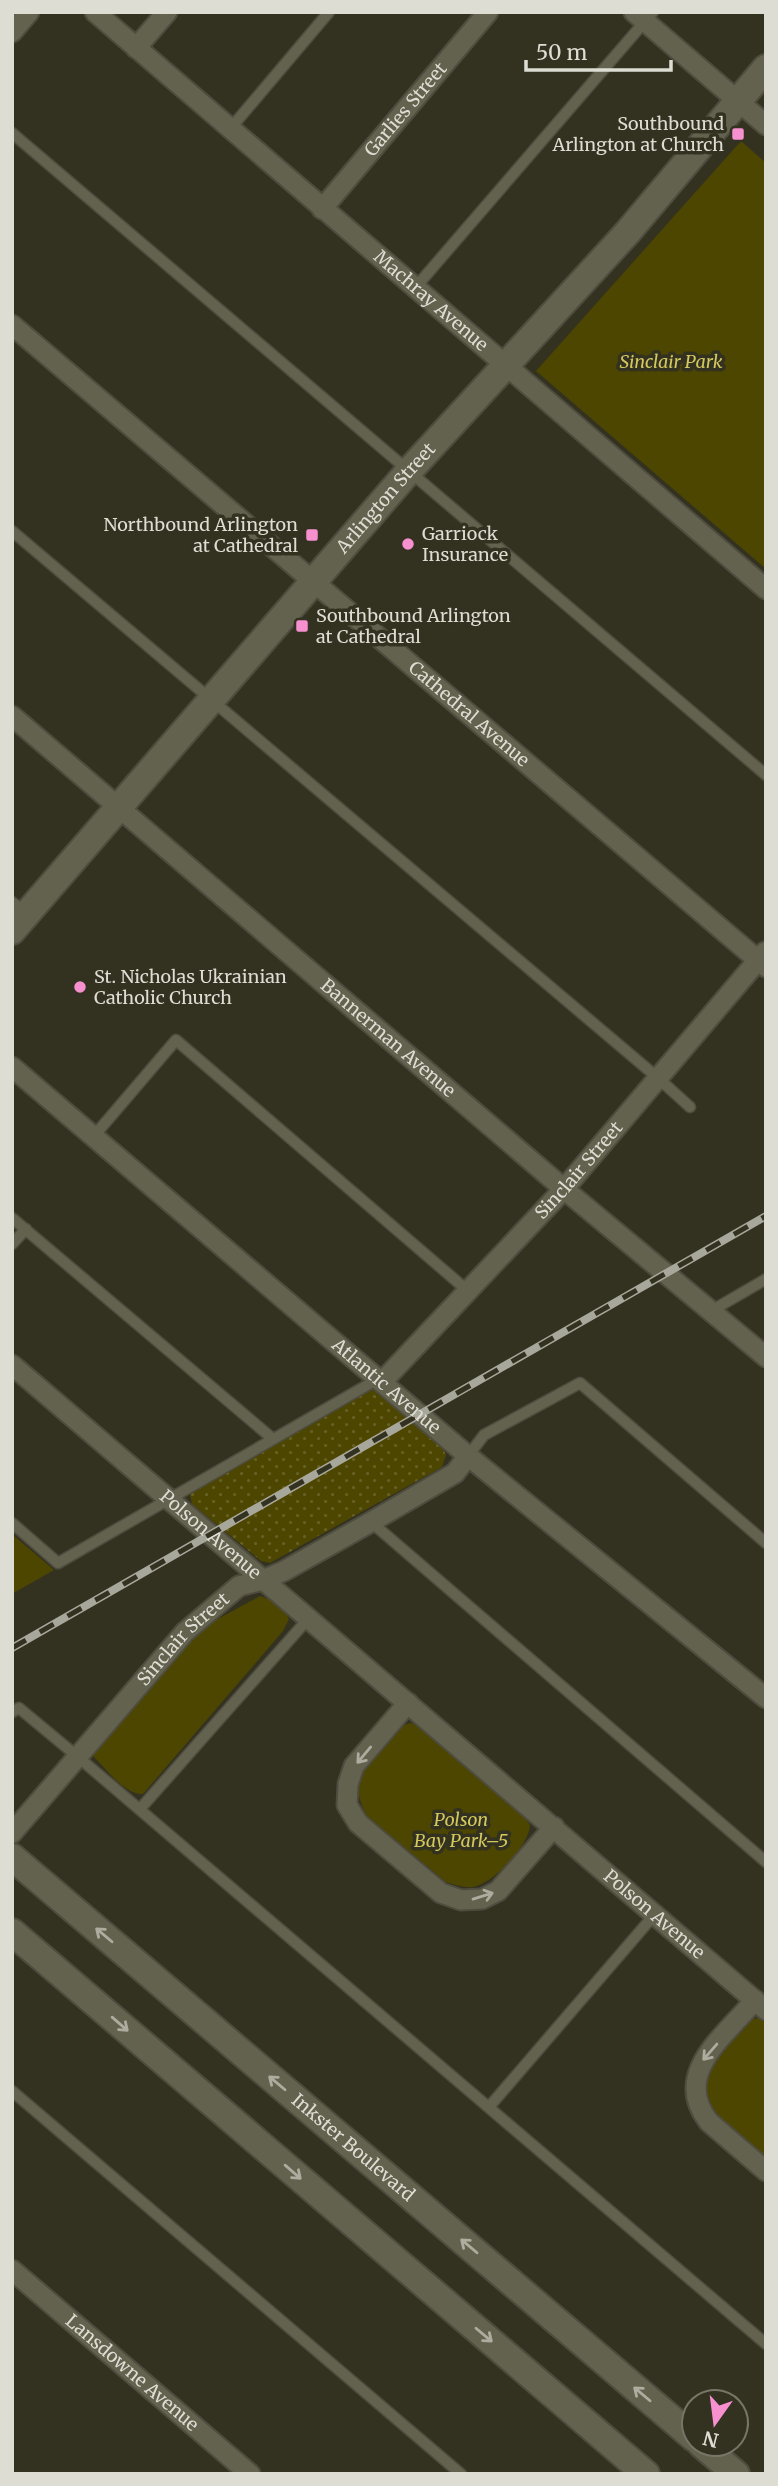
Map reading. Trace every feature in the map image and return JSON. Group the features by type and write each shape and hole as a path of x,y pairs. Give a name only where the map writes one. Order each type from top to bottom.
{"main road":[{"name":"Arlington Street","path":"17,915 118,807 408,472 627,233 766,68"},
{"name":"Inkster Boulevard","path":"12,1857 680,2426"},
{"path":"12,1932 646,2474"},
{"path":"717,2458 736,2474"}],"street":[{"path":"12,32 29,12"},
{"name":"Machray Avenue","path":"94,12 766,589"},
{"path":"136,48 167,12"},
{"name":"Garlies Street","path":"322,209 488,12"},
{"path":"644,15 766,125"},
{"name":"Cathedral Avenue","path":"12,325 763,959"},
{"name":"Bannerman Avenue","path":"12,716 564,1189 766,1357"},
{"name":"Sinclair Street","path":"380,1380 564,1189 763,959"},
{"name":"Atlantic Avenue","path":"12,1067 468,1456 766,1698"},
{"name":"Polson Avenue","path":"12,1365 760,2005 702,2062 696,2079 695,2095 709,2122 766,2171"},
{"name":"Sinclair Street","path":"12,1833 185,1632 239,1587 263,1580 371,1522 456,1473 468,1456"},
{"path":"408,1703 354,1766 348,1784 347,1805 358,1823 368,1832 441,1893 461,1900 482,1899 498,1891 554,1827"},
{"name":"Lansdowne Avenue","path":"12,2270 250,2474"}],"lane":[{"path":"230,129 329,12"},
{"path":"414,288 644,15"},
{"path":"12,133 766,775"},
{"path":"12,531 690,1107"},
{"path":"94,1136 176,1040 468,1291"},
{"path":"12,1218 273,1439"},
{"path":"12,1244 26,1229"},
{"path":"711,1311 766,1279"},
{"path":"12,1524 58,1563 380,1380"},
{"path":"468,1456 484,1435 580,1383 766,1543"},
{"path":"371,1522 766,1862"},
{"path":"140,1810 308,1619"},
{"path":"12,1712 19,1708 78,1757 766,2344"},
{"path":"489,2107 656,1914"},
{"path":"12,2091 461,2474"}],"green space":[{"name":"Sinclair Park","path":"741,141 766,163 766,569 536,371"},
{"path":"365,1389 379,1390 440,1443 446,1455 442,1467 270,1563 261,1561 192,1504 190,1495 194,1488"},
{"path":"12,1534 54,1570 12,1594"},
{"path":"260,1596 277,1604 287,1615 289,1619 283,1631 143,1794 123,1786 94,1757 93,1750 203,1627"},
{"name":"Polson Bay Park–5","path":"411,1723 417,1725 530,1825 524,1843 517,1853 491,1879 481,1884 466,1887 446,1882 367,1816 361,1804 359,1785 365,1768 396,1730"},
{"path":"758,2018 766,2022 766,2157 721,2118 706,2094 705,2081 709,2067 722,2049 747,2020"}],"railway":[{"path":"12,1648 766,1216"}],"place":[{"name":"Southbound Arlington at Church","path":"738,134"},
{"name":"Northbound Arlington at Cathedral","path":"312,535"},
{"name":"Garriock Insurance","path":"408,544"},
{"name":"Southbound Arlington at Cathedral","path":"302,626"},
{"name":"St. Nicholas Ukrainian Catholic Church","path":"80,987"}]}
